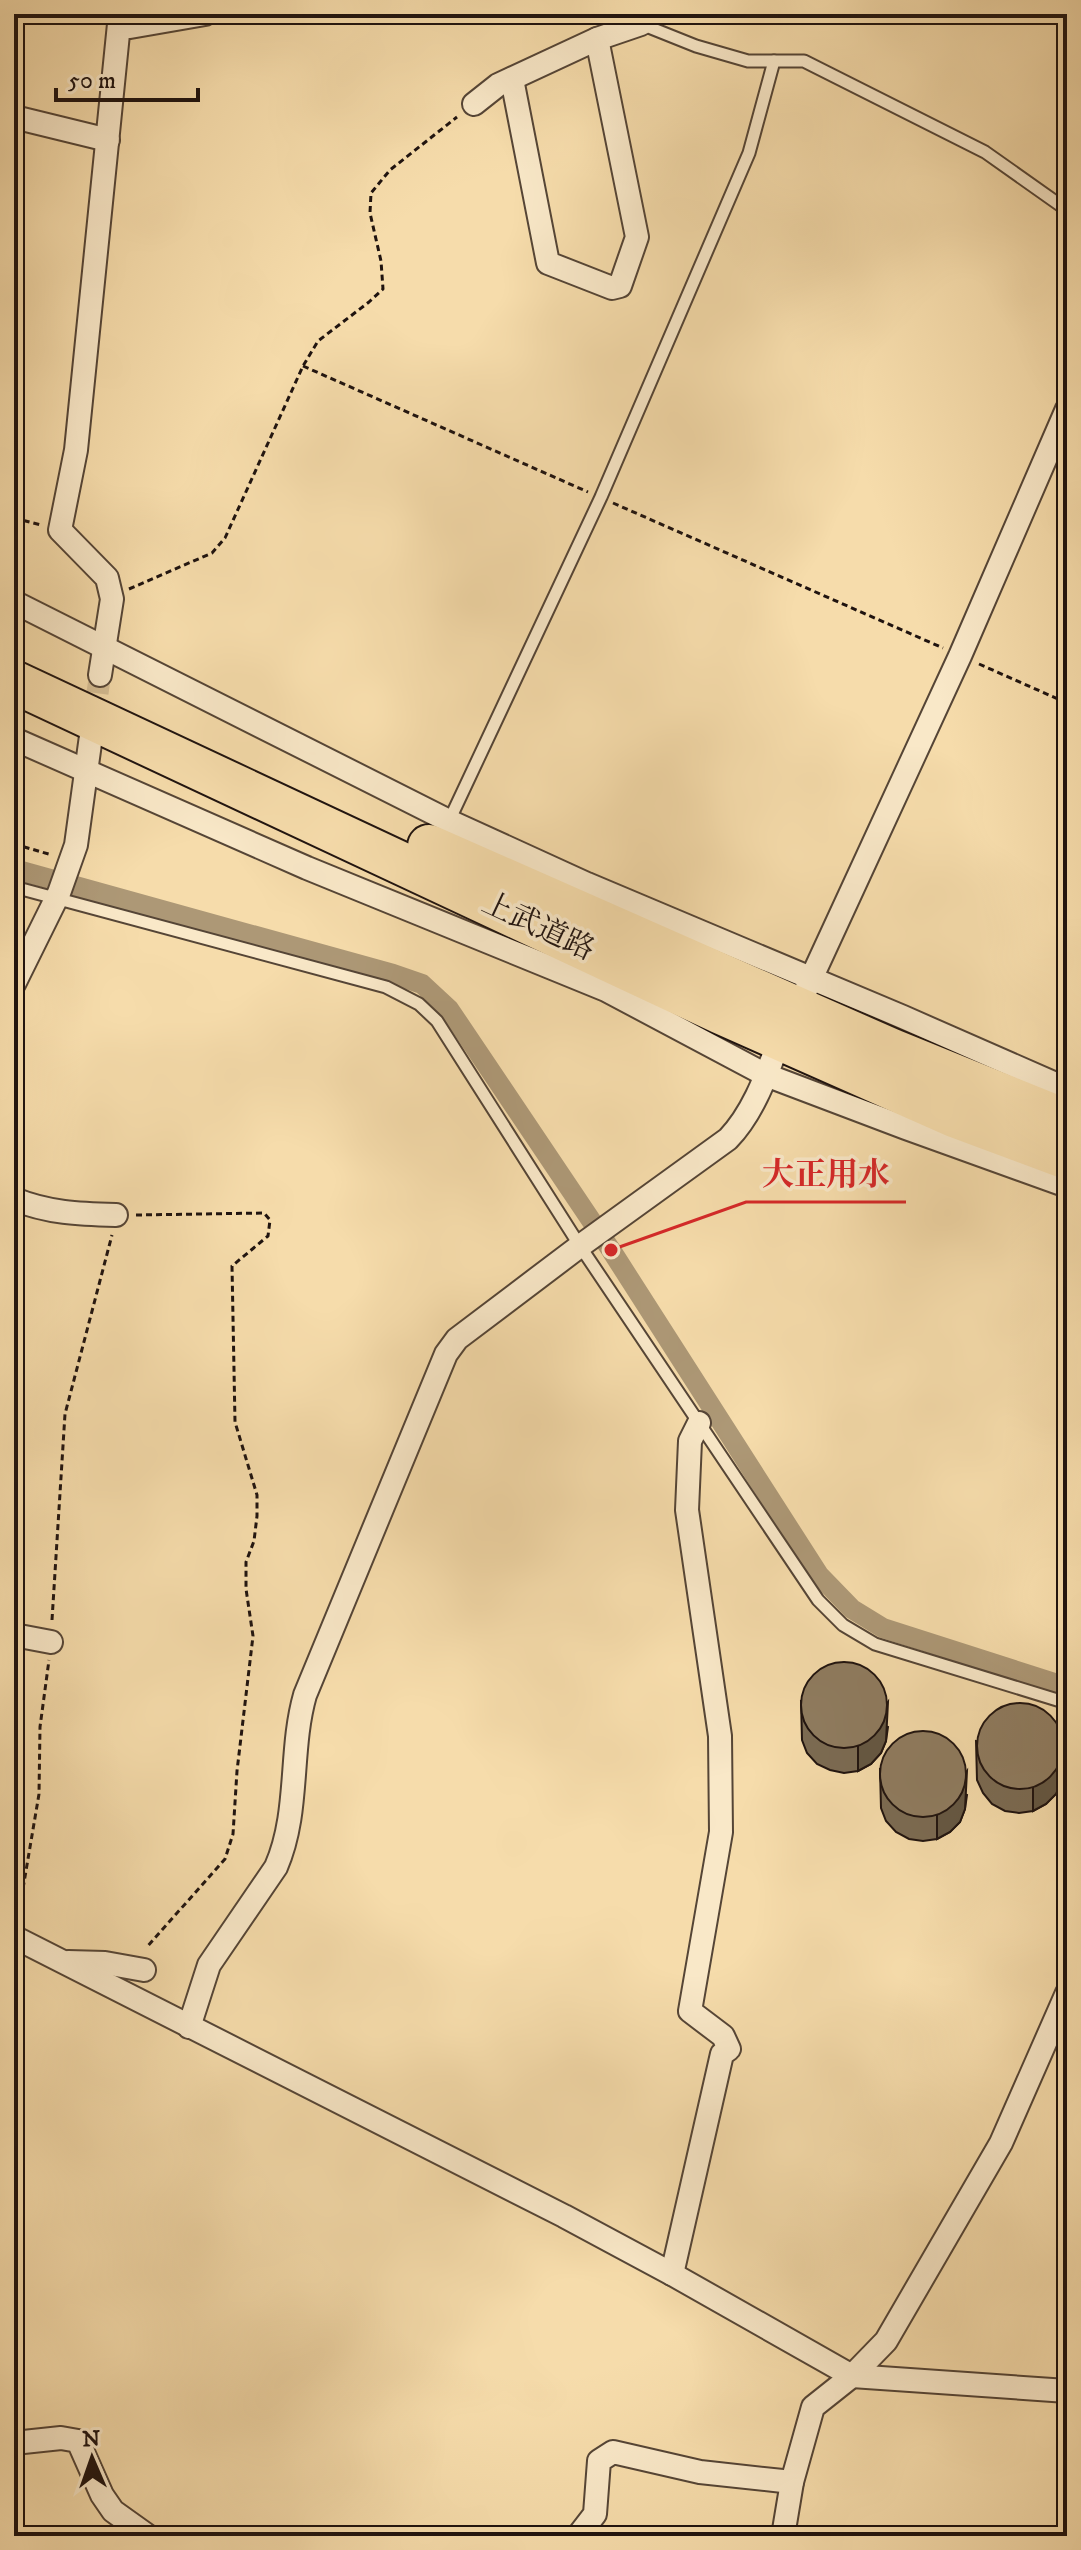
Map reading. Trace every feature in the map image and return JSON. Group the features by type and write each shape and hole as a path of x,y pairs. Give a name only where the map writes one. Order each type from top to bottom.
{"highway":[{"name":"上武道路","path":"14,658 139,718 892,1050 1067,1121"},
{"name":"上武道路","path":"14,682 735,1019 954,1116 1067,1158"}],"street":[{"path":"100,675 112,599 107,578 60,530 76,450 120,20 130,27 205,14"},
{"path":"474,104 498,85 644,19"},
{"path":"512,79 548,263 612,288 620,286 637,237 597,39"},
{"path":"14,117 108,140"},
{"path":"807,988 960,656 1067,409"},
{"path":"14,602 102,649 449,821 807,988 903,1017 1067,1089"},
{"path":"14,984 58,896 76,845 91,736"},
{"path":"14,739 307,868 606,990 766,1075 1067,1186"},
{"path":"189,2027 209,1965 276,1867 284,1850 289,1833 300,1713 305,1695 446,1354 457,1339 728,1139 740,1126 777,1047"},
{"path":"14,1199 38,1209 67,1214 116,1215"},
{"path":"672,2274 722,2054 729,2049 723,2036 690,2011 721,1832 720,1736 687,1510 690,1441 699,1423"},
{"path":"14,1635 51,1642"},
{"path":"14,1937 564,2216 852,2376 1067,2391"},
{"path":"62,1962 105,1963 136,1969"},
{"path":"783,2536 792,2482 813,2407 852,2376 886,2341 1001,2143 1067,1993"},
{"path":"14,2443 61,2438 78,2441 102,2495 113,2511 148,2536"},
{"path":"578,2536 595,2514 599,2461 613,2452 700,2472 792,2482"}],"lane":[{"path":"644,19 696,46 748,61 804,61 985,152 1067,210"},
{"path":"449,821 601,497 749,153 774,61"},
{"path":"14,887 58,896 386,987 419,1004 437,1021 818,1600 843,1625 875,1644 1067,1703"}],"path":[{"path":"112,599 212,553 225,538 303,366 318,341 383,289 381,261 370,213 371,193 390,170 474,104"},
{"path":"303,366 1067,703"},
{"path":"14,518 60,530"},
{"path":"14,844 69,865"},
{"path":"14,1937 39,1794 40,1727 51,1642 65,1414 116,1215 264,1213 270,1220 268,1236 232,1266 235,1422 257,1495 254,1541 246,1562 246,1589 253,1636 233,1834 225,1859 136,1969"}],"building":[{"path":"844,1662 868,1669 880,1681 887,1705 880,1729 868,1741 844,1748 820,1741 808,1729 801,1705 808,1681 820,1669"},
{"path":"1020,1703 1044,1710 1056,1722 1063,1746 1056,1770 1044,1782 1020,1789 996,1782 984,1770 977,1746 984,1722 996,1710"},
{"path":"923,1731 947,1738 959,1750 966,1774 959,1798 947,1810 923,1817 899,1810 887,1798 880,1774 887,1750 899,1738"}],"waterway":[{"path":"14,869 422,984 449,1009 611,1250 819,1575 852,1609 883,1628 1067,1687"}],"tunnel":[{"path":"93,726 100,675"}],"place":[{"name":"大正用水","path":"611,1250"}]}
